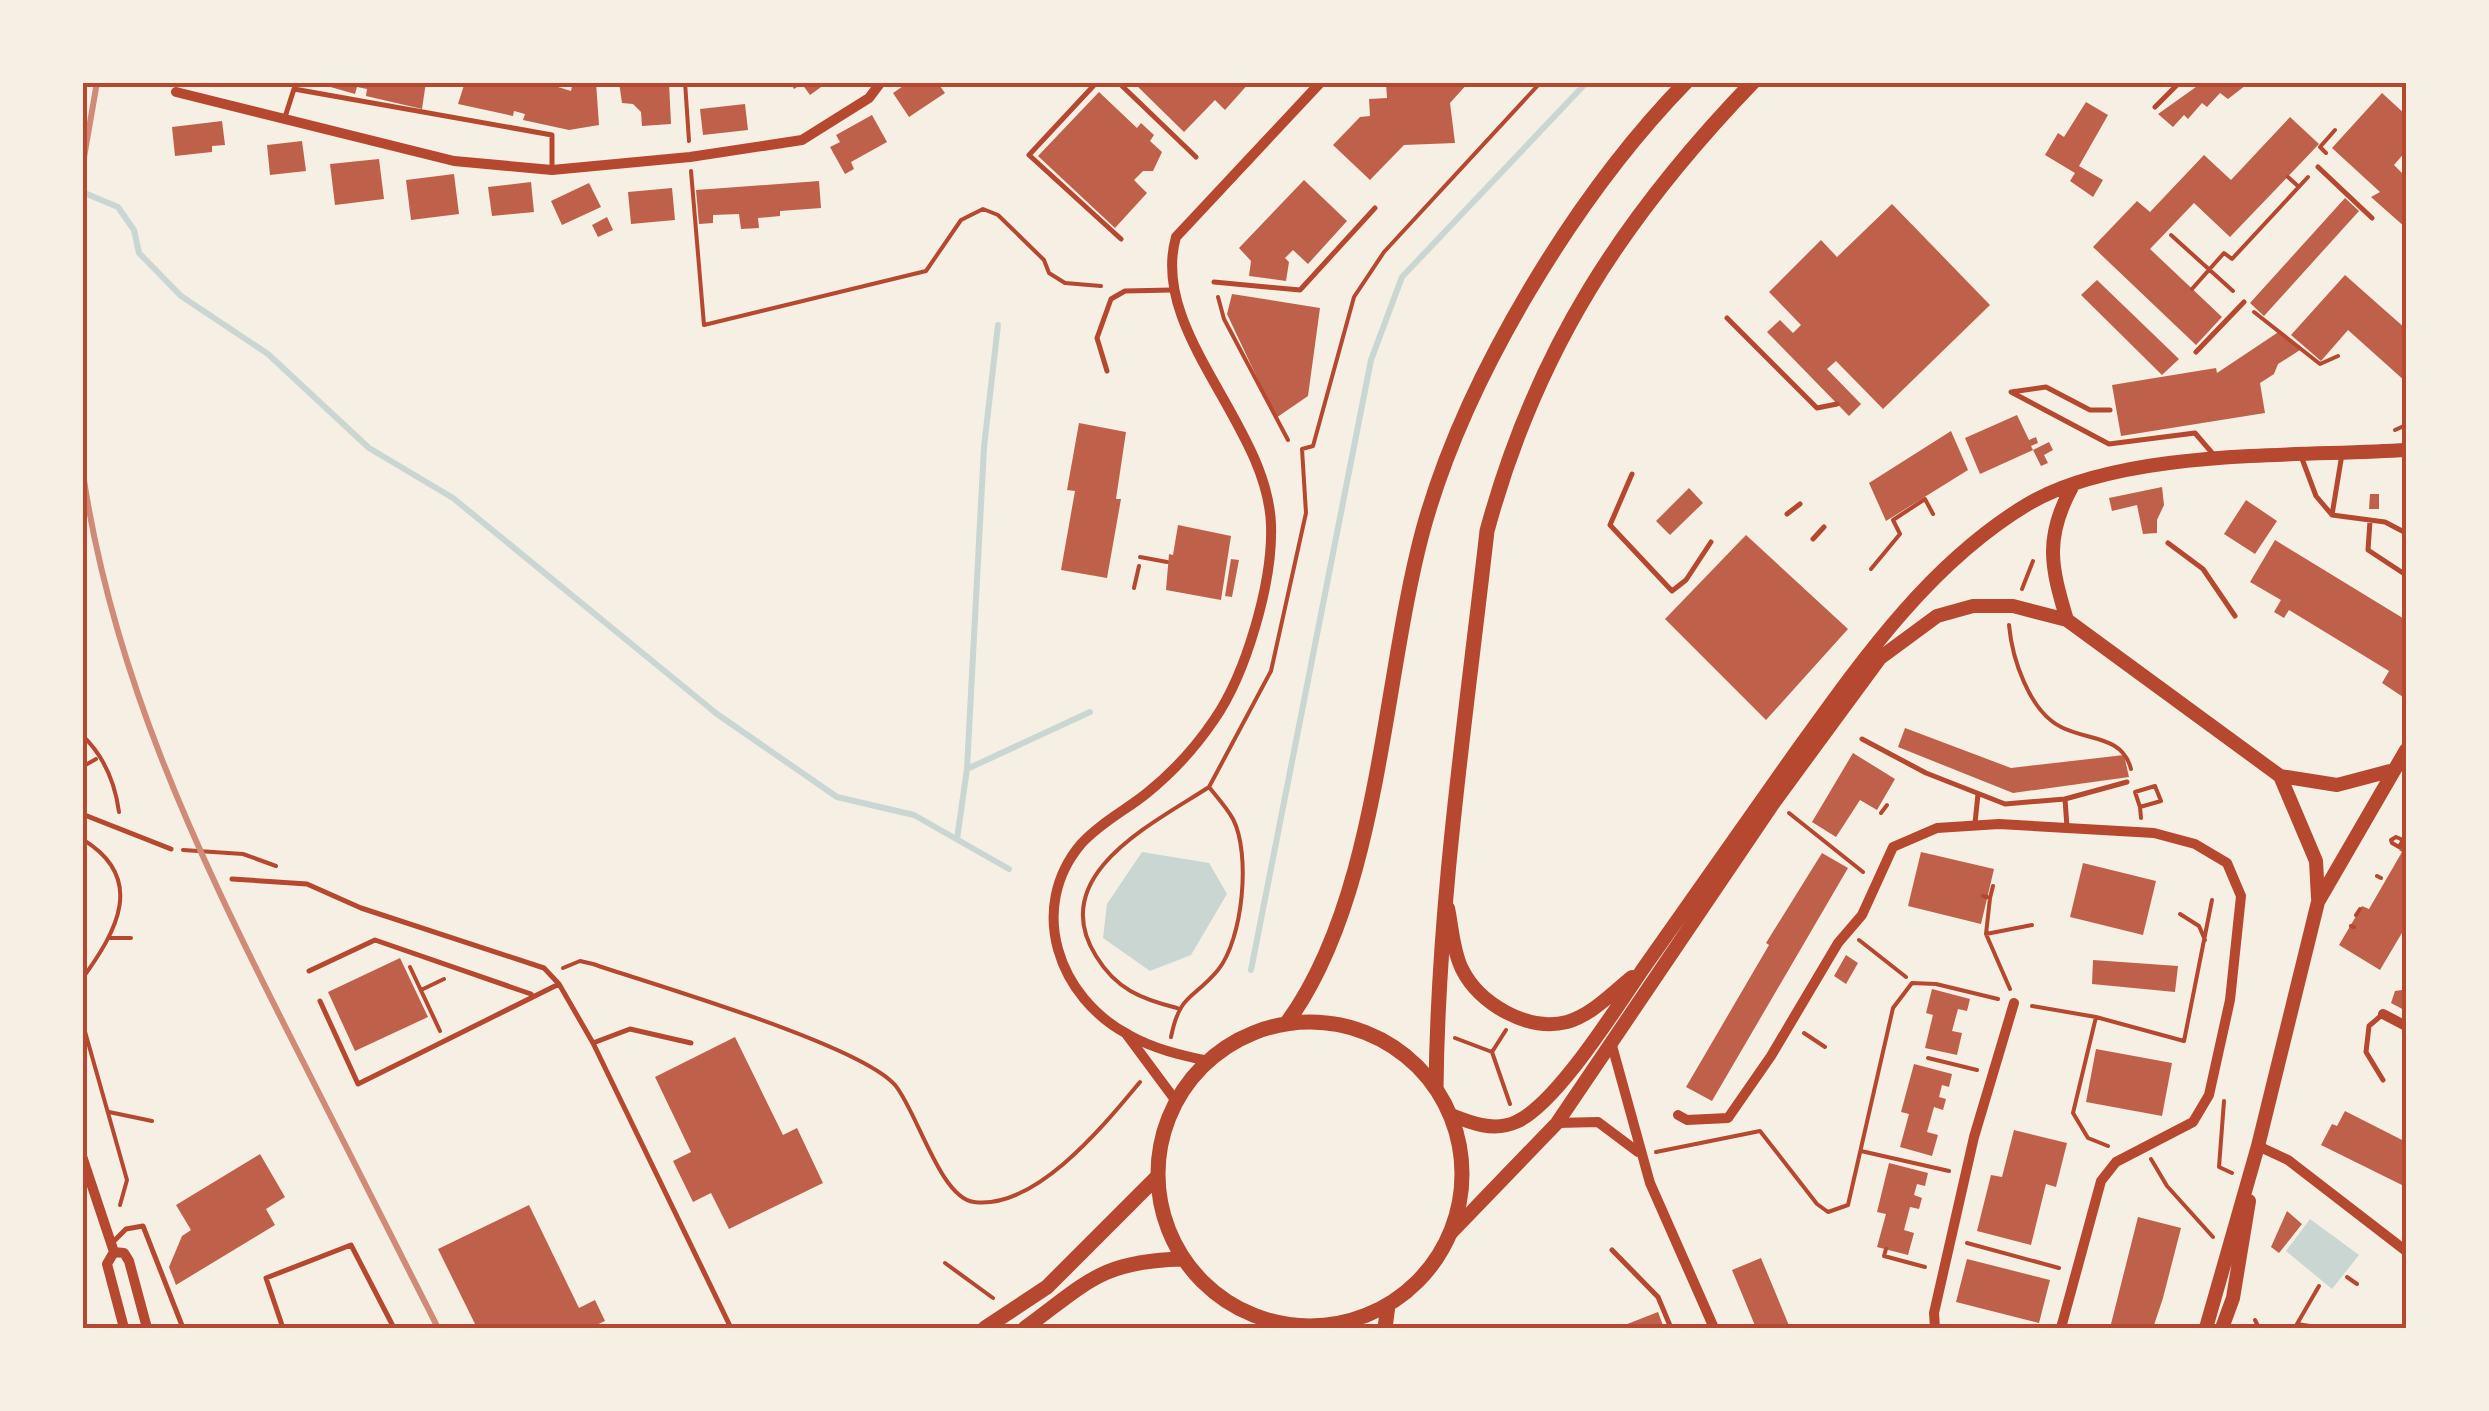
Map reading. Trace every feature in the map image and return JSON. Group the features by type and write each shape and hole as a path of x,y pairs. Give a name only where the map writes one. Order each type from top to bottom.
{"main road":[{"path":"1286,1024 1315,984 1360,844 1424,528 1470,407 1546,262 1600,182 1686,82"},
{"path":"1436,1089 1436,998 1446,901 1487,532 1501,479 1548,362 1580,298 1633,220 1703,134 1753,82"},
{"path":"1450,1115 1490,1127 1516,1122 1546,1101 1859,664 1976,538 2030,503 2108,474 2218,460 2406,450"},
{"path":"2067,620 2050,564 2056,516 2072,486"},
{"path":"1450,1234 1462,1175 1450,1115 1436,1089 1408,1057 1371,1034 1330,1023 1286,1024 1244,1037 1208,1061 1176,1100 1162,1138 1157,1178 1169,1234 1182,1259 1200,1280 1242,1311 1278,1324 1316,1326 1353,1320 1388,1306 1434,1262 1450,1234 1557,1124 1775,800 1880,658 1937,616 1973,606 2013,606 2067,620 2280,776 2336,785 2390,772"},
{"path":"2206,1328 2258,1146 2318,902 2390,772 2405,756"},
{"path":"2280,776 2316,861 2318,902"},
{"path":"1446,901 1460,965 1471,984 1486,1000 1515,1016 1540,1023 1566,1022 1591,1011 1647,964"},
{"path":"2222,1328 2233,1298 2258,1146"},
{"path":"985,1328 1047,1287 1157,1178"},
{"path":"1025,1328 1103,1271 1124,1263 1182,1259"},
{"path":"1385,1328 1388,1306"},
{"path":"1242,1311 1249,1328"}],"street":[{"path":"176,92 454,161 552,170 690,157 802,140 869,98 881,82"},
{"path":"1208,1061 1165,1051 1127,1034 1100,1015 1064,970 1056,948 1053,894 1082,843 1176,768 1218,715 1238,674 1262,595 1271,525 1262,470 1172,290 1169,262 1176,237 1321,82"},
{"path":"1678,1115 1687,1120 1728,1118 1771,1056 1838,943 1862,915 1893,847 1937,828 2142,833 2184,840 2226,863 2241,896 2230,1000 2211,1087 2193,1122 2116,1162 2101,1182 2061,1328"},
{"path":"1935,1328 1934,1313 1966,1176 1991,1074 2014,1003"},
{"path":"2383,1014 2406,1026"},
{"path":"1127,1034 1176,1100"},
{"path":"1611,1041 1644,1152 1714,1328"},
{"path":"1557,1124 1598,1122 1644,1152"},
{"path":"2258,1146 2288,1160 2406,1251"},
{"path":"82,1156 113,1247 107,1264 124,1328"},
{"path":"113,1247 129,1261 147,1328"}],"lane":[{"path":"1097,82 1029,156 1120,238"},
{"path":"1118,82 1196,157"},
{"path":"2156,107 2180,82"},
{"path":"284,120 294,89 552,135 552,170"},
{"path":"2318,166 2372,218"},
{"path":"1214,282 1300,290 1375,208"},
{"path":"1107,371 1097,338 1110,299 1125,291 1172,290"},
{"path":"2196,352 2244,302"},
{"path":"1727,318 1817,408 1837,404"},
{"path":"2110,410 2090,410 2046,387 2011,392 2108,444 2195,433 2218,460"},
{"path":"2332,515 2342,454"},
{"path":"2300,456 2316,496 2332,515 2385,522 2406,533"},
{"path":"1632,474 1610,525 1672,591 1686,580 1711,542"},
{"path":"1787,514 1800,504"},
{"path":"2370,521 2368,550 2406,575"},
{"path":"1813,539 1824,527"},
{"path":"2168,544 2203,569 2235,616"},
{"path":"1862,739 2004,804 2065,799 2127,782"},
{"path":"1975,826 1978,794"},
{"path":"2065,799 2067,830"},
{"path":"82,814 172,849"},
{"path":"232,879 306,884 362,908 549,973 593,1043 731,1328"},
{"path":"309,971 375,940 532,994"},
{"path":"320,1001 358,1084 532,994 559,984"},
{"path":"2383,1014 2369,1026 2366,1052 2383,1080"},
{"path":"593,1043 630,1029 691,1044"},
{"path":"113,1247 126,1229 143,1226 183,1328"},
{"path":"283,1328 266,1278 351,1244 394,1328"},
{"path":"1612,1250 1658,1296 1671,1328"}],"path":[{"path":"685,82 704,325 926,271 961,220 983,209 998,215 1022,238 1044,260 1049,273 1065,283 1101,286"},
{"path":"1302,449 1312,446 1354,297 1384,252 1541,82"},
{"path":"2326,154 2320,147 2335,130"},
{"path":"2192,289 2224,253 2232,259 2318,166"},
{"path":"2288,177 2299,187"},
{"path":"2171,235 2235,293"},
{"path":"1214,282 1224,319 1288,440"},
{"path":"2262,318 2272,322 2320,364 2338,356"},
{"path":"1871,568 1900,534 1892,520 1924,499 1933,514"},
{"path":"2034,553 2033,566 2008,623 2012,651 2046,716 2060,727 2106,740 2123,751 2130,764"},
{"path":"1140,557 1168,562"},
{"path":"1134,588 1139,566"},
{"path":"82,735 94,746 96,759 113,780 120,816"},
{"path":"82,767 96,759"},
{"path":"2140,807 2161,801 2155,786 2135,792 2142,833"},
{"path":"1165,1051 1177,1008 1220,968 1238,920 1244,854 1233,819 1209,788 1130,836 1101,865 1082,904 1087,942 1104,970 1135,998 1177,1008"},
{"path":"1881,812 1887,804"},
{"path":"1782,806 1856,868 1879,881"},
{"path":"2396,836 2403,841 2400,847 2391,840 2396,836"},
{"path":"82,839 111,862 120,888 119,917 82,979"},
{"path":"172,849 244,854 306,884"},
{"path":"1993,886 1986,897 1986,934 2014,1003"},
{"path":"1644,1152 1760,1131 1828,1212 1848,1205 1893,1008 1912,983 1936,984 2014,1003 2096,1016 2184,1042 2212,900"},
{"path":"2354,914 2358,908"},
{"path":"2180,914 2199,926 2204,940"},
{"path":"1986,934 2032,926"},
{"path":"109,938 131,938"},
{"path":"1860,942 1906,977"},
{"path":"402,949 444,1039"},
{"path":"549,973 580,961 593,964 847,1055 895,1084 951,1187 968,1202 991,1203 1024,1192 1090,1142 1153,1069"},
{"path":"421,990 462,970"},
{"path":"1492,1052 1515,1016"},
{"path":"2096,1016 2073,1112 2088,1138 2150,1159 2166,1186 2216,1241"},
{"path":"82,1020 127,1180 120,1205"},
{"path":"1802,1032 1824,1047"},
{"path":"1445,1036 1492,1052"},
{"path":"1492,1052 1516,1122"},
{"path":"1928,1058 1991,1074"},
{"path":"2211,1087 2224,1099 2219,1167 2232,1173"},
{"path":"109,1112 152,1121"},
{"path":"1861,1151 1966,1176"},
{"path":"1952,1239 2077,1272"},
{"path":"1886,1250 1884,1256 1925,1267"},
{"path":"945,1263 974,1281 983,1293 1003,1302"},
{"path":"2347,1277 2356,1284"},
{"path":"2319,1286 2296,1326 2323,1328"},
{"path":"2255,1320 2259,1328"}],"shaded area":[{"path":"1142,852 1209,863 1227,894 1191,955 1150,971 1103,938 1107,904"},
{"path":"2310,1219 2359,1255 2332,1289 2286,1251"}],"building":[{"path":"313,82 426,82 422,109 366,96 367,89 357,87 355,94"},
{"path":"465,82 542,82 571,91 573,82 596,82 599,125 569,130 523,120 525,114 514,111 513,116 458,104"},
{"path":"619,82 669,82 671,124 642,126 641,112 633,104 622,103"},
{"path":"789,82 828,82 810,95 802,84 794,89"},
{"path":"909,82 937,82 945,93 909,117 893,93"},
{"path":"1133,82 1250,82 1225,110 1215,100 1184,132"},
{"path":"1469,82 1450,103 1455,143 1404,145 1370,180 1333,145 1360,117 1370,116 1369,99 1387,98 1386,83"},
{"path":"2203,82 2250,82 2228,99 2220,93 2207,107 2202,103 2188,119 2184,115 2173,127 2158,114"},
{"path":"1099,92 1137,128 1141,123 1154,135 1150,141 1162,152 1153,171 1143,171 1134,180 1147,193 1115,228 1038,156"},
{"path":"2382,93 2406,115 2406,151 2394,165 2406,177 2406,228 2371,197 2380,192 2332,148"},
{"path":"2086,102 2108,115 2079,166 2103,180 2093,197 2070,181 2075,173 2045,155 2058,133 2064,137"},
{"path":"745,104 748,130 703,135 700,109"},
{"path":"872,115 887,142 851,162 854,169 845,174 830,147 840,142 836,135"},
{"path":"2290,117 2319,144 2230,237 2194,203 2150,249 2222,317 2196,345 2093,247 2137,201 2150,212 2204,155 2231,180"},
{"path":"222,121 225,145 212,146 212,152 175,156 172,127"},
{"path":"302,141 306,171 270,175 267,145"},
{"path":"379,159 384,199 335,205 330,164"},
{"path":"454,174 459,214 411,220 406,180"},
{"path":"1304,180 1347,221 1308,264 1293,250 1285,258 1289,262 1286,281 1249,276 1251,261 1239,248"},
{"path":"819,181 821,208 780,211 780,216 758,218 759,228 741,229 739,214 713,215 713,223 699,224 696,190"},
{"path":"531,182 534,212 492,216 488,187"},
{"path":"589,183 601,207 562,225 551,201"},
{"path":"672,188 675,220 631,224 628,192"},
{"path":"2345,198 2359,211 2264,316 2250,303"},
{"path":"1892,204 1990,305 1883,409 1836,361 1827,369 1861,404 1849,416 1767,332 1780,320 1793,333 1801,325 1769,292 1821,240 1837,257"},
{"path":"607,217 613,230 598,237 592,225"},
{"path":"2345,275 2406,329 2406,382 2348,330 2321,361 2291,335"},
{"path":"2097,280 2179,359 2162,375 2081,295"},
{"path":"1232,294 1320,308 1308,396 1276,418 1227,314"},
{"path":"2280,331 2300,350 2278,364 2274,374 2260,383 2265,413 2121,436 2112,385 2216,368 2217,373"},
{"path":"2017,415 2029,440 2036,437 2038,443 2031,446 2033,450 1980,474 1965,438"},
{"path":"1079,423 1126,432 1116,499 1121,499 1107,578 1061,570 1075,491 1067,490"},
{"path":"1951,431 1968,470 1886,521 1869,483"},
{"path":"2049,442 2053,450 2044,455 2048,463 2041,466 2033,450"},
{"path":"2162,487 2164,505 2157,520 2157,533 2143,534 2137,505 2112,511 2109,498"},
{"path":"1689,488 1703,503 1670,535 1656,521"},
{"path":"2370,494 2379,494 2379,509 2369,509"},
{"path":"2246,500 2277,521 2255,554 2224,534"},
{"path":"1178,525 1231,536 1221,600 1166,590 1169,554 1173,555"},
{"path":"1746,535 1848,629 1766,720 1665,619"},
{"path":"2275,540 2406,620 2406,699 2382,683 2389,671 2289,610 2284,618 2274,612 2281,600 2250,582"},
{"path":"1231,559 1239,560 1232,597 1225,596"},
{"path":"1905,728 2011,768 2124,755 2129,777 2013,793 1898,747"},
{"path":"1853,753 1895,779 1877,810 1860,800 1836,837 1812,822"},
{"path":"2406,836 2406,926 2380,970 2339,945 2362,906 2369,909 2402,852 2399,850"},
{"path":"1921,852 1994,869 1981,924 1908,906"},
{"path":"1822,853 1848,868 1712,1101 1686,1087 1769,945 1766,943"},
{"path":"2083,863 2156,881 2143,935 2070,917"},
{"path":"1846,955 1858,963 1846,984 1834,976"},
{"path":"400,958 428,1017 355,1051 328,992"},
{"path":"2093,960 2178,966 2175,992 2092,984"},
{"path":"1932,989 1970,999 1967,1011 1958,1009 1952,1031 1962,1033 1957,1055 1925,1048 1933,1015 1926,1013"},
{"path":"2395,991 2406,992 2406,1011 2391,1003"},
{"path":"735,1037 783,1135 797,1128 823,1183 729,1229 711,1193 693,1202 673,1161 691,1152 655,1077"},
{"path":"2096,1049 2172,1063 2162,1116 2086,1102"},
{"path":"1914,1064 1952,1074 1949,1087 1942,1085 1939,1097 1946,1099 1943,1110 1934,1107 1927,1132 1938,1135 1932,1156 1900,1147 1909,1114 1901,1112"},
{"path":"2345,1111 2406,1142 2406,1187 2321,1145 2332,1124 2337,1126"},
{"path":"2014,1130 2067,1143 2056,1187 2046,1184 2031,1245 1977,1231 1991,1175 2002,1177"},
{"path":"260,1154 285,1197 266,1209 275,1225 176,1285 169,1267 182,1236 191,1230 176,1205"},
{"path":"1889,1163 1928,1173 1925,1186 1917,1184 1914,1195 1922,1198 1919,1209 1910,1207 1904,1230 1914,1233 1908,1255 1877,1247 1886,1214 1877,1212"},
{"path":"529,1205 579,1308 595,1300 605,1321 590,1328 477,1328 438,1249"},
{"path":"2287,1211 2302,1224 2279,1253 2271,1247"},
{"path":"2138,1217 2181,1228 2153,1328 2110,1328"},
{"path":"1761,1258 1790,1328 1756,1328 1732,1270"},
{"path":"1967,1259 2050,1280 2039,1323 1956,1302"},
{"path":"1658,1312 1664,1328 1617,1328"}],"waterway":[{"path":"1251,970 1371,360 1402,277 1587,82"},
{"path":"82,192 118,207 134,230 139,253 181,296 268,354 369,448 453,498 717,714 837,797 914,815 1009,869"},
{"path":"957,839 967,769 984,447 998,325"},
{"path":"967,769 1090,712"}],"railway":[{"path":"82,169 97,82"},
{"path":"82,467 113,615 135,687 189,826 253,962 438,1328"}]}
